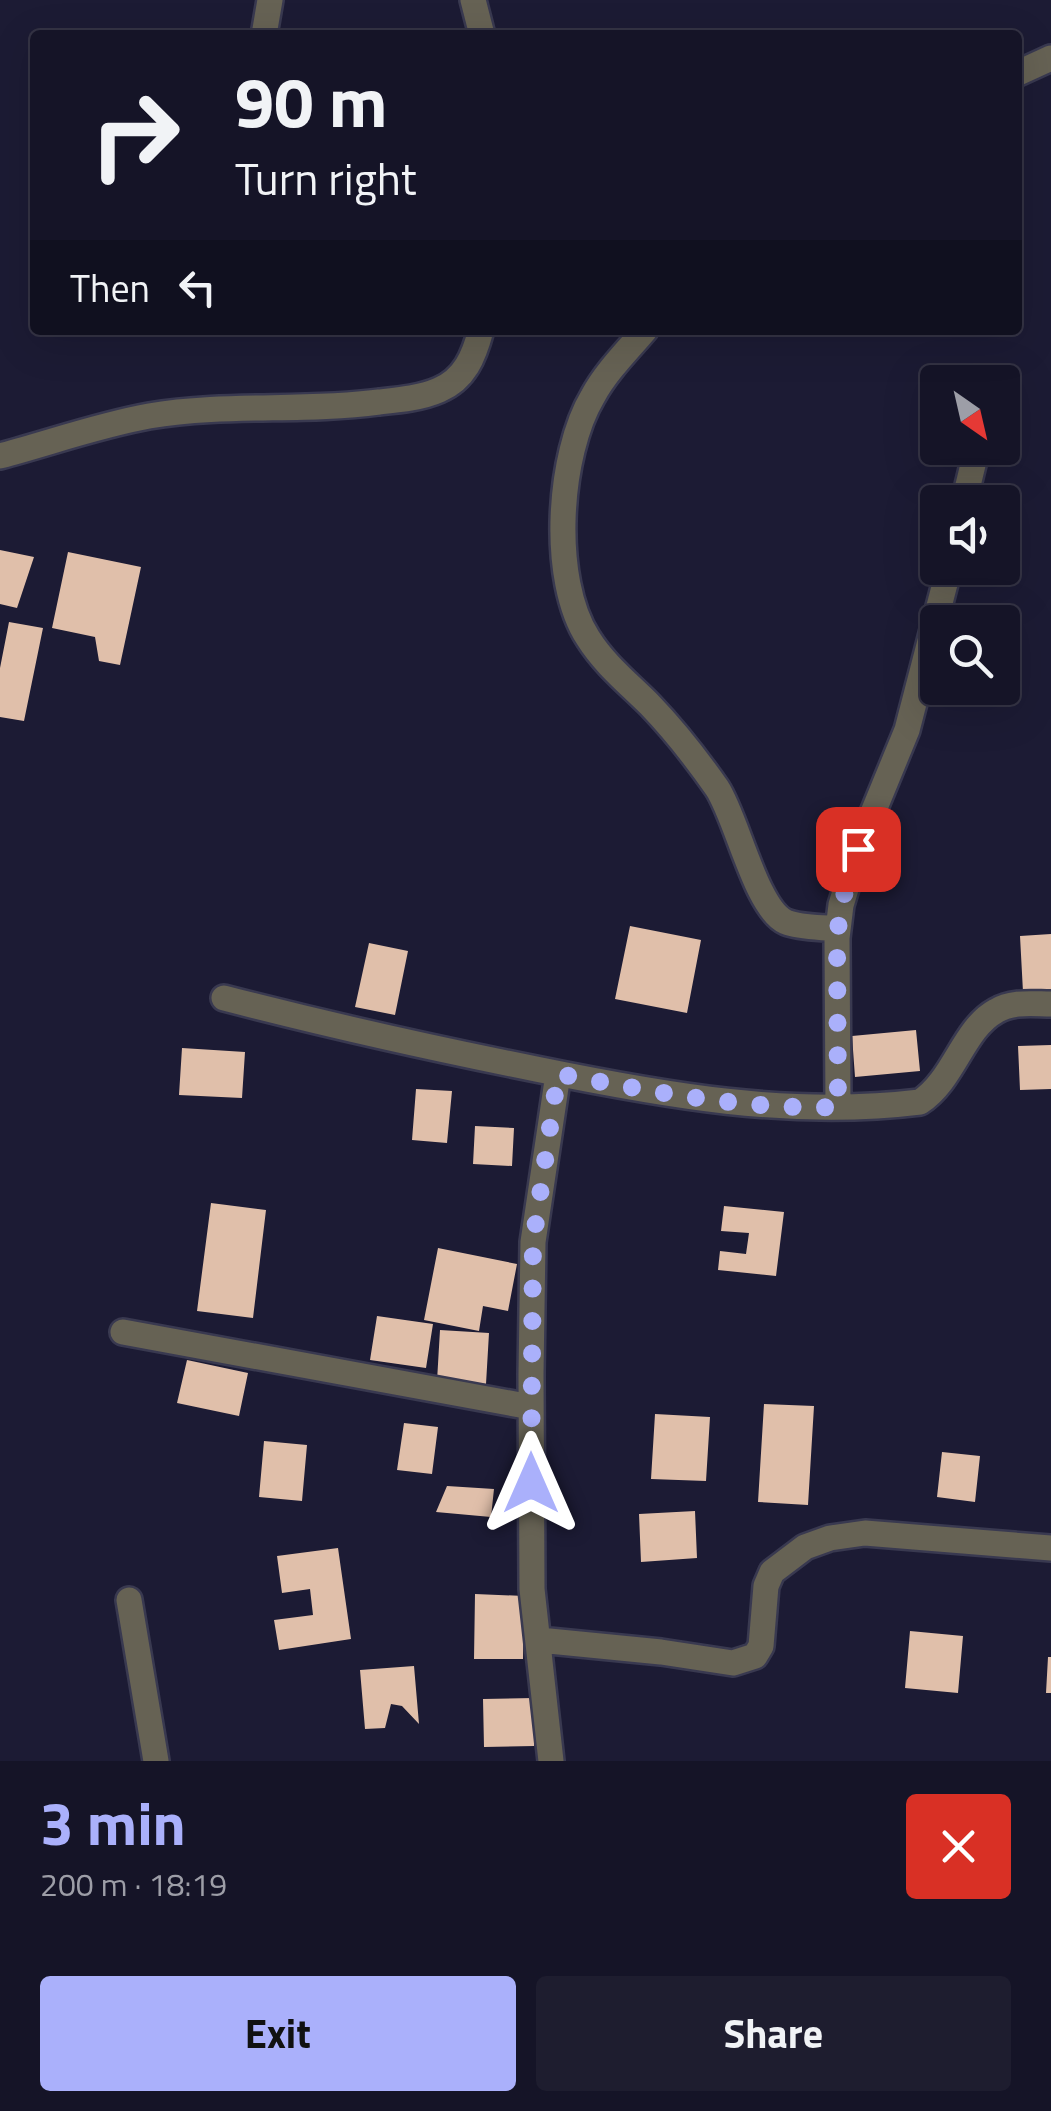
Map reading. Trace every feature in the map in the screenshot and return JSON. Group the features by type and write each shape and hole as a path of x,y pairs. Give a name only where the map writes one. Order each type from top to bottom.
{"street":[{"path":"265,30 270,0"},
{"path":"473,0 481,30"},
{"path":"1022,72 1051,58"},
{"path":"0,456 148,416 239,408 327,409 437,391 464,371 480,335"},
{"path":"641,335 591,397 574,442 563,518 566,579 574,606 586,636 602,657 691,751 724,798 757,882 775,915 795,924 838,928"},
{"path":"838,1107 841,905 858,849 907,730 945,585"},
{"path":"224,998 372,1036 558,1074 654,1092 785,1108 920,1102 946,1076 982,1022 997,1010 1014,1004 1051,1004"},
{"path":"551,1761 532,1589 531,1406 533,1242 558,1074"},
{"path":"123,1332 531,1406"},
{"path":"539,1640 733,1663 755,1656 760,1646 766,1586 772,1572 805,1547 830,1538 865,1533 1051,1548"},
{"path":"129,1600 156,1761"}],"building":[{"path":"0,550 34,557 17,608 0,604"},
{"path":"68,552 141,567 120,665 99,661 95,637 52,628"},
{"path":"9,622 43,628 24,721 0,717 0,668"},
{"path":"630,926 701,940 687,1013 615,999"},
{"path":"1051,934 1051,990 1023,992 1020,936"},
{"path":"369,943 408,951 395,1015 355,1007"},
{"path":"916,1030 920,1071 855,1077 852,1036"},
{"path":"1051,1045 1051,1089 1020,1090 1018,1046"},
{"path":"182,1048 245,1052 242,1098 179,1095"},
{"path":"416,1089 452,1091 447,1143 412,1140"},
{"path":"475,1126 514,1128 512,1166 473,1164"},
{"path":"211,1203 266,1210 253,1318 197,1311"},
{"path":"724,1206 784,1212 776,1276 718,1270 720,1251 746,1254 749,1233 721,1231"},
{"path":"438,1248 517,1264 508,1311 483,1306 479,1331 424,1320"},
{"path":"377,1316 433,1324 426,1368 370,1360"},
{"path":"440,1330 489,1333 486,1384 437,1381"},
{"path":"187,1360 248,1373 239,1416 177,1403"},
{"path":"764,1404 814,1406 808,1505 758,1502"},
{"path":"655,1414 710,1417 706,1481 651,1479"},
{"path":"404,1423 438,1427 432,1474 397,1470"},
{"path":"264,1441 307,1445 302,1501 259,1497"},
{"path":"942,1452 980,1456 975,1502 937,1497"},
{"path":"447,1486 494,1489 491,1517 436,1512"},
{"path":"695,1511 697,1558 641,1562 639,1514"},
{"path":"338,1548 351,1639 279,1650 274,1620 313,1615 310,1589 282,1593 277,1556"},
{"path":"475,1594 524,1596 523,1659 474,1659"},
{"path":"910,1631 963,1636 958,1693 905,1688"},
{"path":"1051,1657 1051,1693 1046,1693"},
{"path":"414,1666 419,1724 402,1706 391,1704 385,1728 365,1729 360,1670"},
{"path":"534,1698 534,1746 484,1747 483,1699"}],"route":[{"path":"531,1483 533,1242 558,1074 654,1092 785,1108 838,1107 837,938 841,905 858,849"}]}
